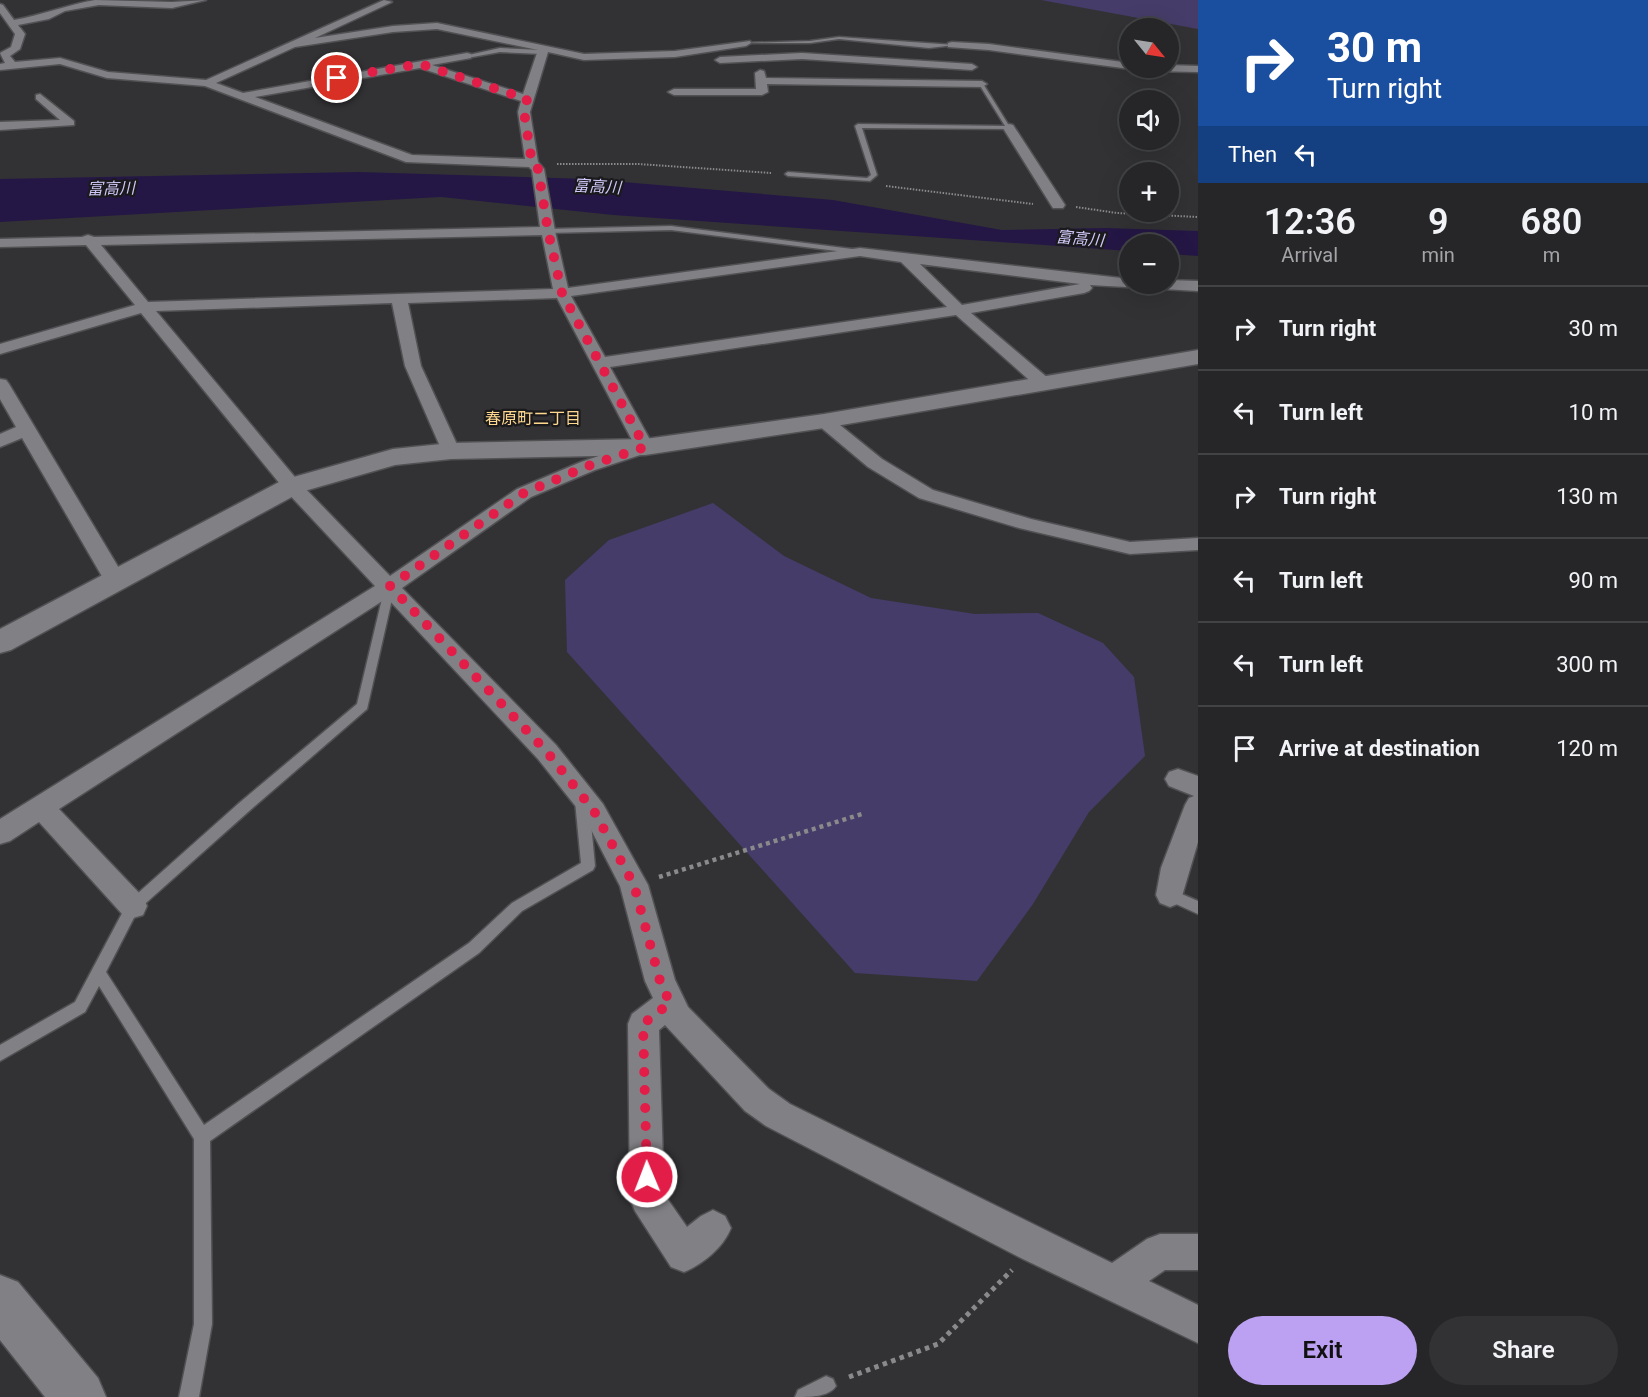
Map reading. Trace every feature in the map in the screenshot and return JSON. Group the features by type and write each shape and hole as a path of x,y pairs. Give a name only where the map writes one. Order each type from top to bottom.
{"street":[{"path":"14,23 46,17 62,9 99,2 172,5 197,1"},
{"path":"207,83 387,3"},
{"path":"0,7 20,34 15,49 4,55 6,66 60,61 107,75 207,83 410,159 535,166"},
{"path":"290,45 393,29 437,26 584,57 641,57 746,43"},
{"path":"952,45 989,47 1119,65"},
{"path":"952,45 972,68 982,84"},
{"path":"543,50 543,66 527,99 524,112 562,293 645,447"},
{"path":"242,96 350,76 381,66 420,64 467,56"},
{"path":"713,61 802,56 972,68"},
{"path":"674,92 762,92 757,60"},
{"path":"420,64 527,99"},
{"path":"572,65 693,64"},
{"path":"1179,69 1198,69"},
{"path":"332,92 365,81 350,76"},
{"path":"762,81 982,84"},
{"path":"0,126 70,123 40,97"},
{"path":"277,109 299,102"},
{"path":"1009,128 1058,205"},
{"path":"0,243 548,227"},
{"path":"88,239 292,486 547,752 581,794 594,811 634,885 660,981 677,1017 757,1100 778,1115 1035,1246 1198,1324"},
{"path":"0,349 146,307 562,293 860,252 1108,283 1198,286"},
{"path":"906,258 960,310 1043,383"},
{"path":"600,363 960,310 1108,283"},
{"path":"399,298 413,366 451,451"},
{"path":"0,642 292,486 393,457 451,451 645,447 824,421 1198,357"},
{"path":"0,384 115,580"},
{"path":"824,421 875,463 926,494 1026,524 1130,548 1198,544"},
{"path":"0,441 26,429"},
{"path":"0,833 390,586 524,493 588,466 645,447"},
{"path":"1170,894 1175,868 1198,805"},
{"path":"41,807 133,906"},
{"path":"670,1003 643,1024 647,1199 684,1254 713,1228"},
{"path":"1115,1283 1160,1252 1198,1252"},
{"path":"0,1301 79,1397"}],"lane":[{"path":"387,3 400,0"},
{"path":"746,43 810,42 839,38 929,46 952,45"},
{"path":"467,56 500,50 543,50"},
{"path":"982,84 1009,128"},
{"path":"788,174 868,180 874,175 858,126 1009,128"},
{"path":"548,227 671,228 860,252"},
{"path":"0,1054 80,1007 133,906 363,706 390,586"},
{"path":"202,1137 474,948 517,907 588,866 581,794"},
{"path":"1170,894 1198,908"},
{"path":"98,972 202,1137 203,1324 189,1397"},
{"path":"805,1397 826,1386"}],"path":[{"path":"634,885 862,814"},
{"path":"826,1386 938,1344 1035,1246"}],"shaded area":[{"path":"1041,0 1198,0 1198,29 1179,25 1179,18 1138,18"},
{"path":"713,503 784,556 871,598 975,614 1038,613 1103,643 1134,677 1145,756 1089,812 1033,904 977,981 855,973 567,652 565,580 609,540"}],"water":[{"name":"富高川","path":"359,172 588,179 833,200 1002,230 1106,228 1198,231 1198,256 1179,255 1179,234 1119,234 1119,250 613,215 441,197 0,222 0,179"}],"district":[{"name":"春原町二丁目","path":"533,418"}],"route":[{"path":"337,78 420,64 527,99 524,112 532,163 538,169 548,231 562,293 645,447 588,466 524,493 390,586 547,752 594,811 634,885 660,981 670,1003 643,1024 647,1177"}]}
